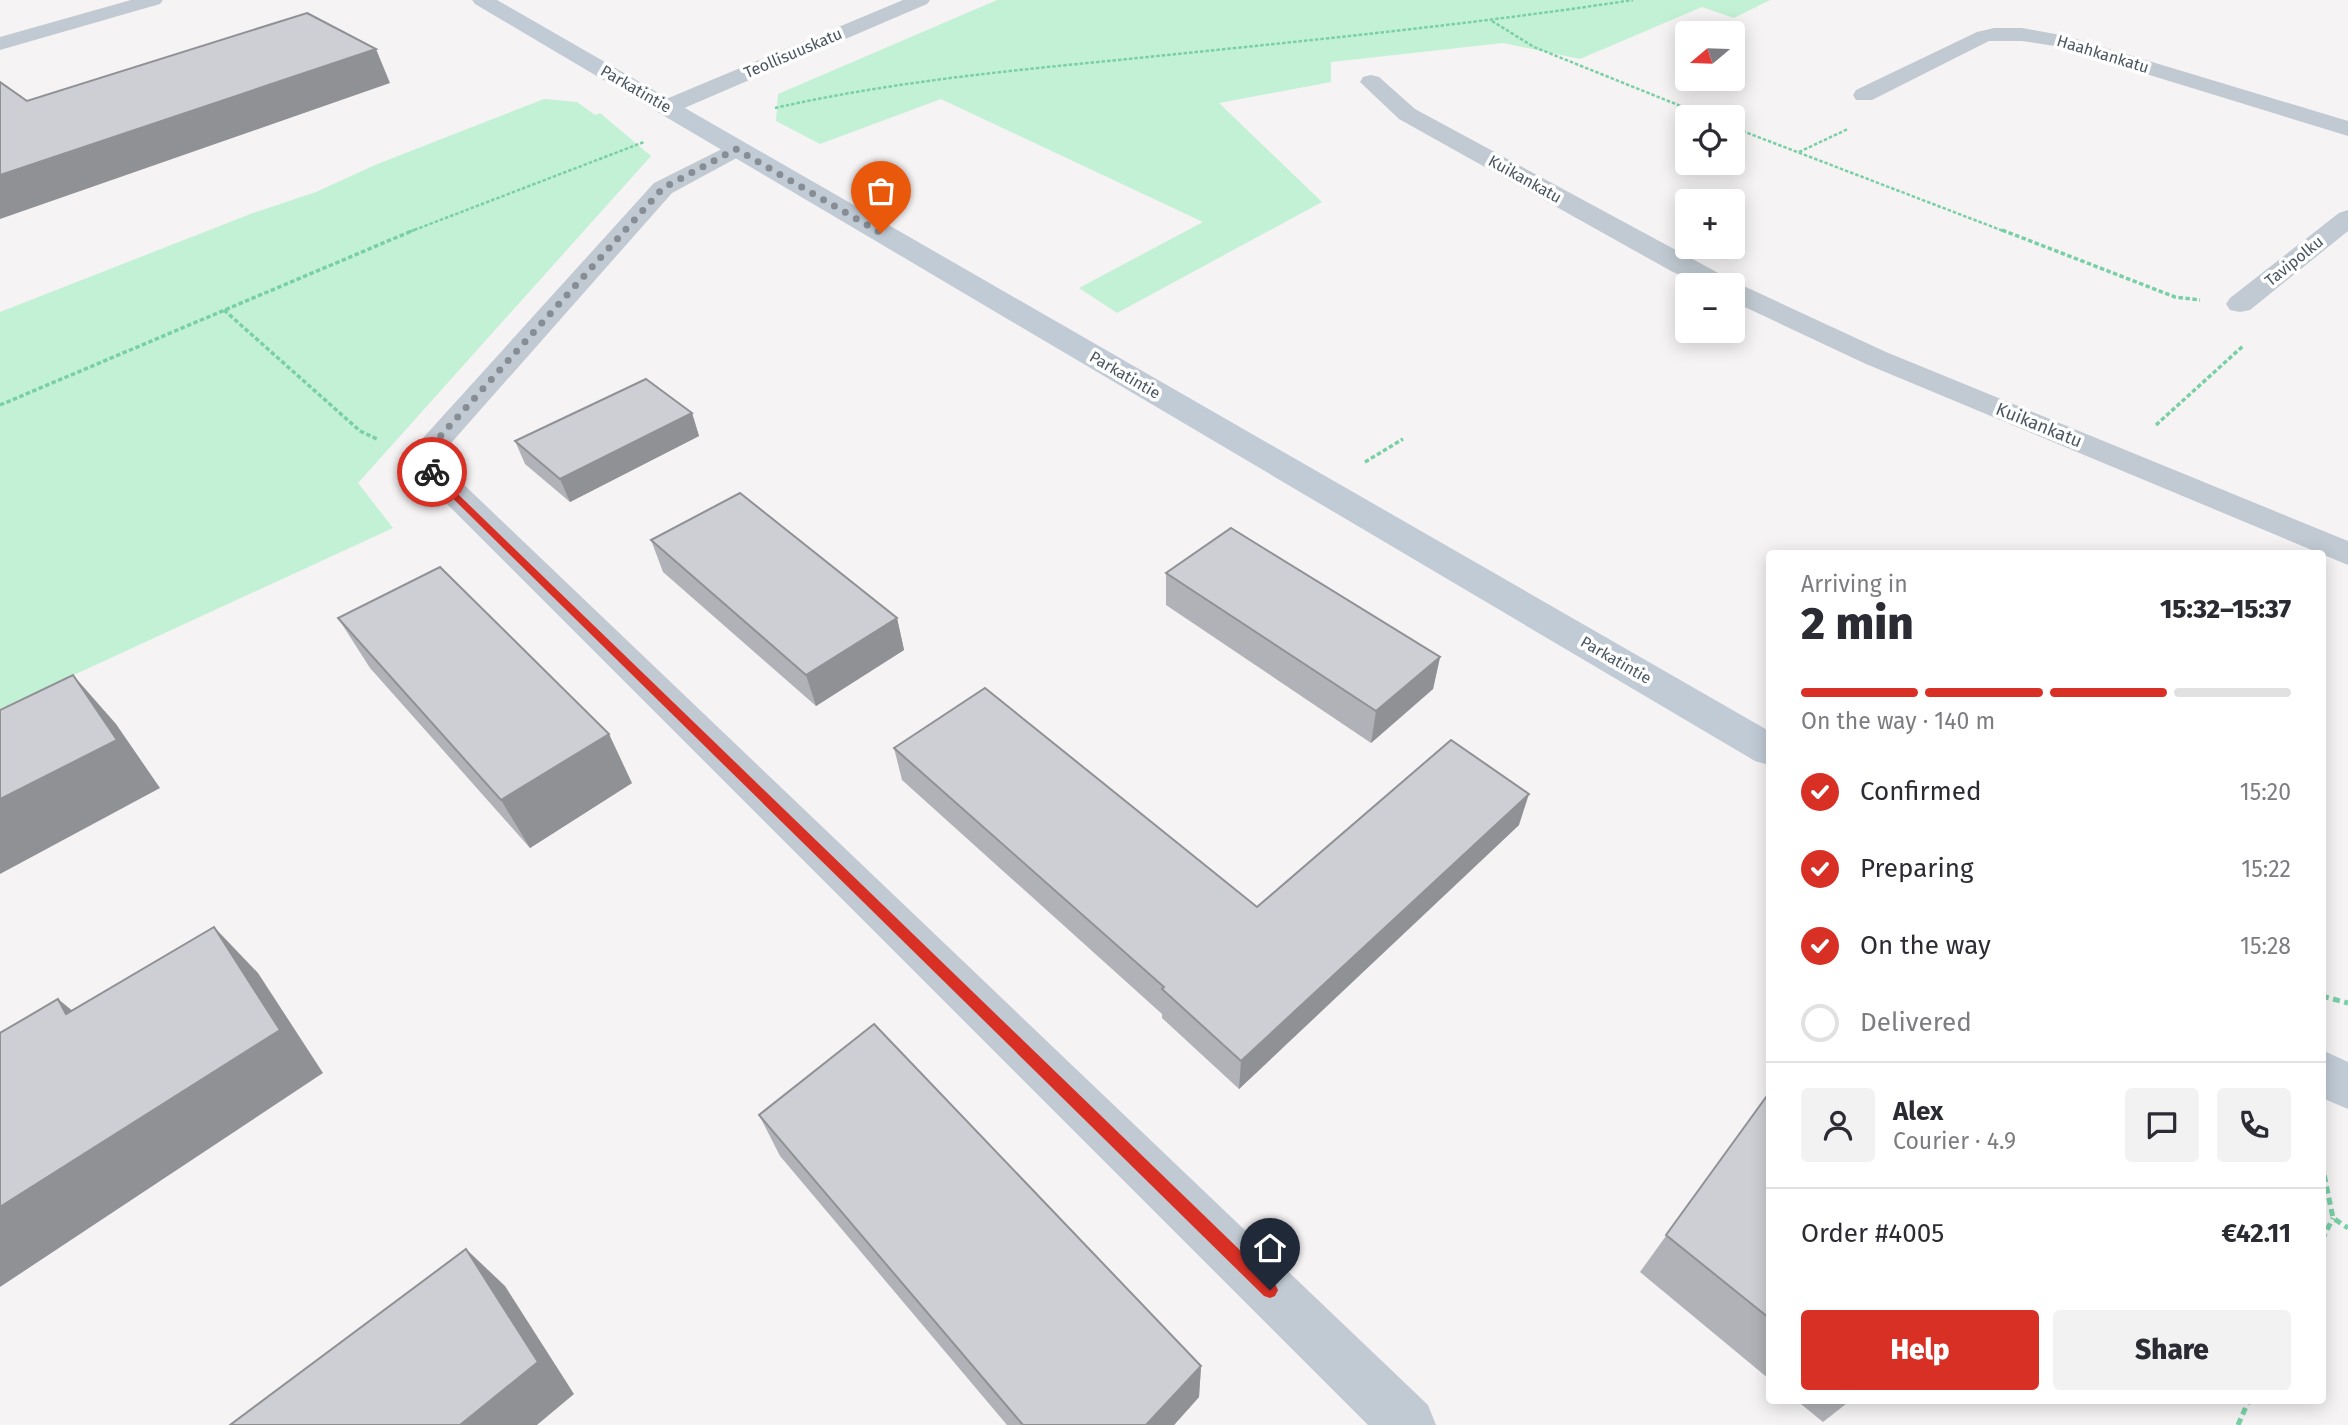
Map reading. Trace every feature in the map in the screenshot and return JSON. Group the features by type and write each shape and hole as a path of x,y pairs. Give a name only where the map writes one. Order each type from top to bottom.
{"street":[{"path":"0,44 153,0"},
{"name":"Parkatintie","path":"482,0 1766,748"},
{"name":"Teollisuuskatu","path":"667,107 920,0"},
{"name":"Haahkankatu","path":"1864,94 1984,36 2028,33 2059,40 2348,129"},
{"name":"Kuikankatu","path":"1371,82 1406,114 1698,273"},
{"path":"736,149 663,188 419,460 1408,1425"},
{"name":"Tavipolku","path":"2240,304 2348,218"},
{"name":"Kuikankatu","path":"1745,296 1876,358 2348,554"},
{"path":"2326,1074 2348,1087"}],"path":[{"path":"772,109 819,98 1000,72 1492,21 1633,0"},
{"path":"1492,21 1534,47 1678,105"},
{"path":"1745,132 2175,297 2240,304 2253,336 2119,459"},
{"path":"0,405 397,237 652,139"},
{"path":"224,309 360,431 419,460"},
{"path":"1357,467 1403,439"},
{"path":"2326,997 2348,1003"},
{"path":"2326,1184 2333,1218 2326,1232"},
{"path":"2333,1218 2348,1228"},
{"path":"2238,1425 2247,1404"}],"green space":[{"path":"997,0 1770,0 1734,18 1702,7 1580,59 1503,43 1331,62 1331,82 1219,103 1322,202 1117,313 1079,288 1203,222 941,99 820,144 776,121 778,94"},
{"path":"544,99 577,102 595,115 600,113 651,156 358,483 393,528 0,709 0,312 253,213 316,192 375,165"}],"building":[{"path":"307,13 376,49 0,175 0,82 27,101"},
{"path":"646,379 692,413 560,479 515,441"},
{"path":"740,493 897,618 806,675 651,540"},
{"path":"1231,528 1440,657 1376,711 1166,573"},
{"path":"440,567 609,734 501,800 338,618"},
{"path":"73,675 117,740 0,799 0,710"},
{"path":"985,688 1257,907 1451,740 1529,794 1241,1061 1162,989 1164,987 894,748"},
{"path":"214,927 280,1030 0,1207 0,1033 58,999 66,1014"},
{"path":"874,1024 1201,1366 1146,1425 1023,1425 759,1115"},
{"path":"1766,1097 1766,1316 1666,1235"},
{"path":"466,1249 538,1362 460,1425 230,1425"}],"way so far":[{"path":"432,472 419,460 663,188 706,163 736,149 881,233"}],"route":[{"path":"432,472 1270,1290"}]}
